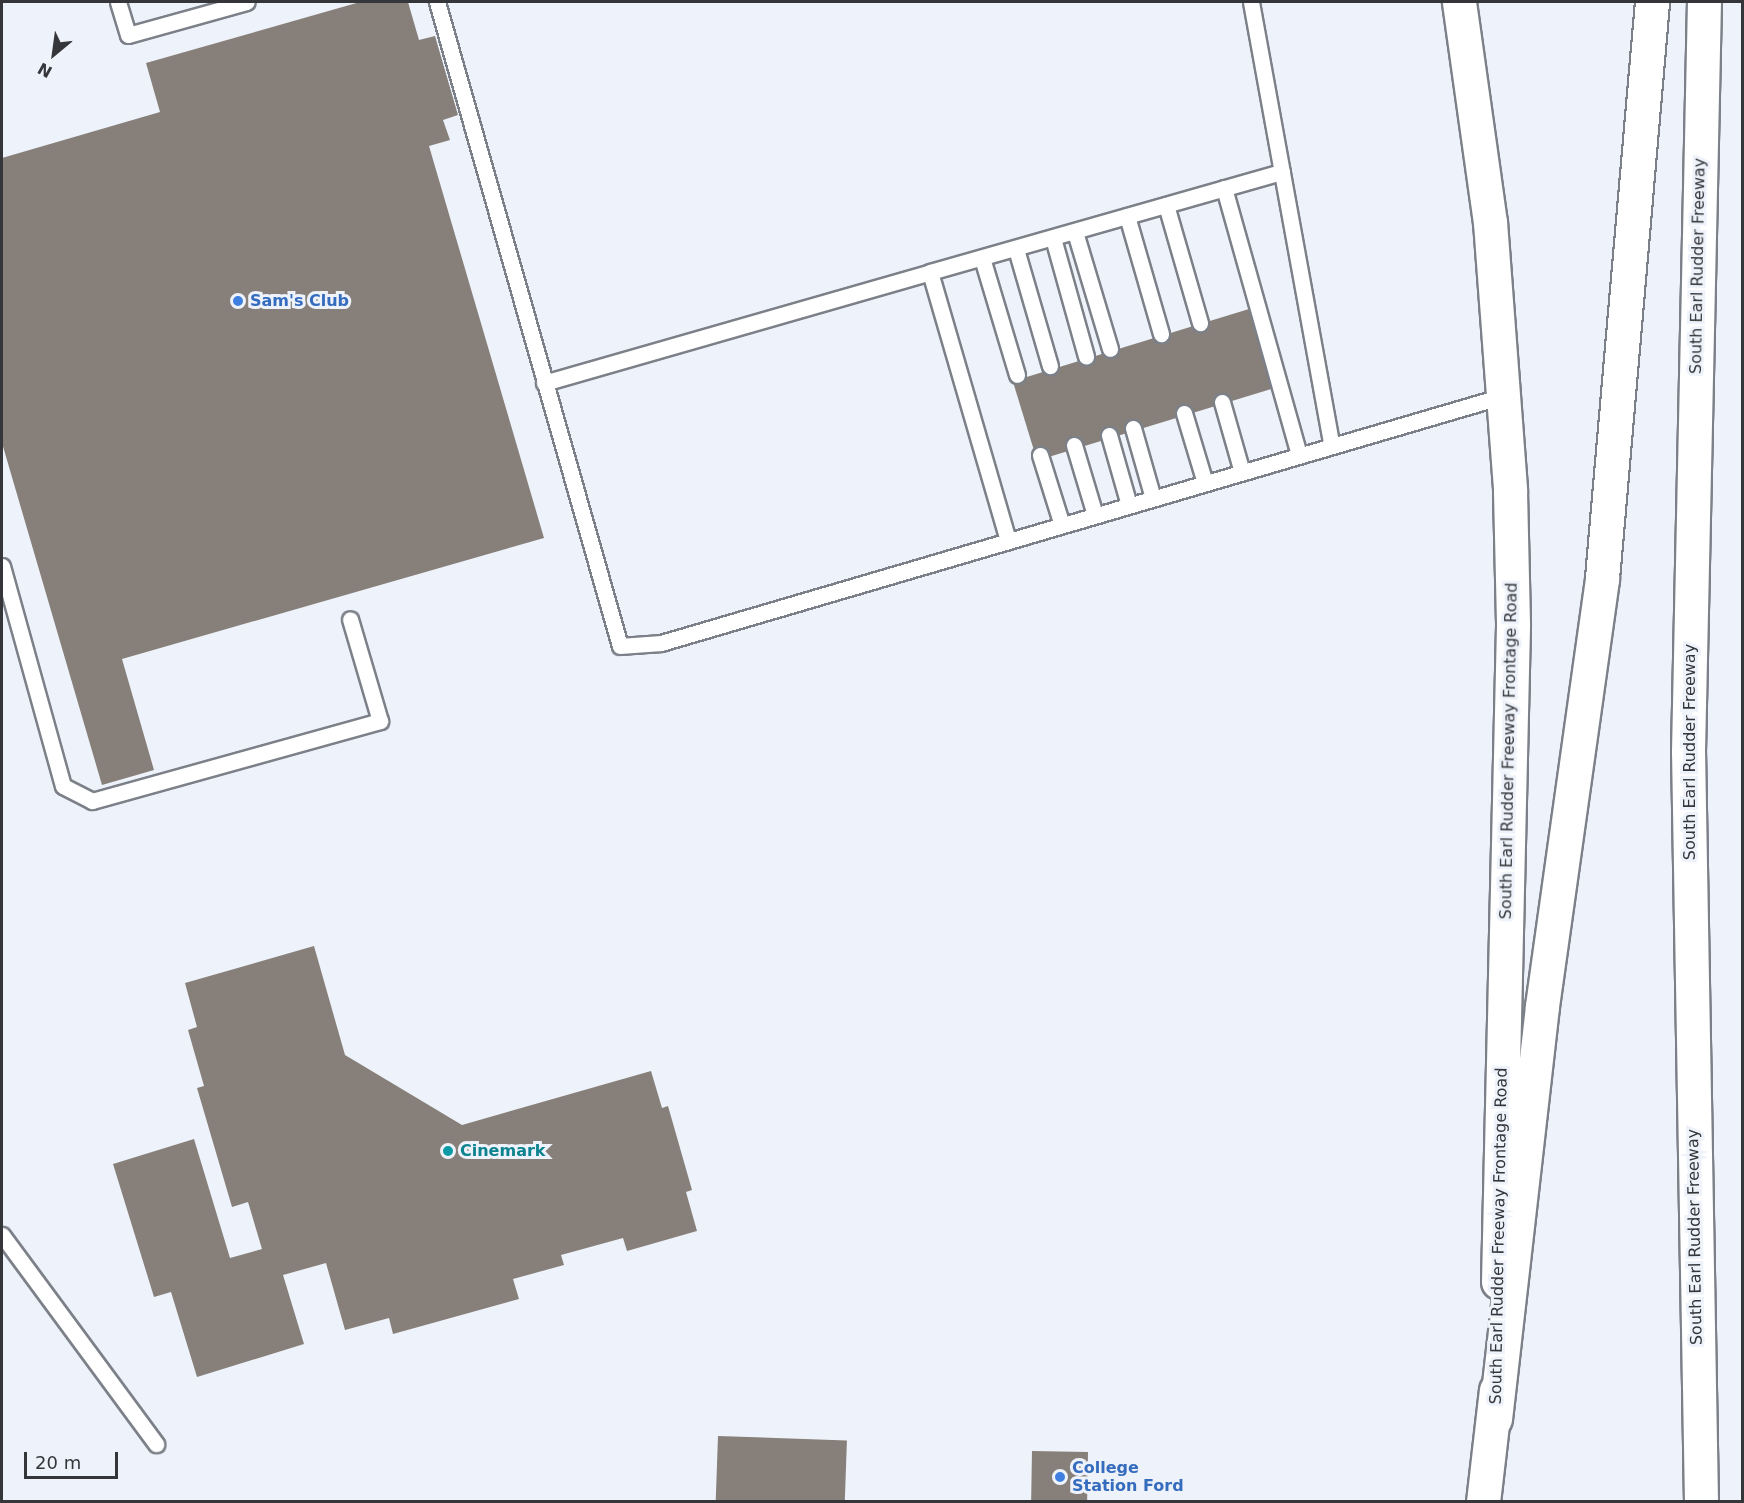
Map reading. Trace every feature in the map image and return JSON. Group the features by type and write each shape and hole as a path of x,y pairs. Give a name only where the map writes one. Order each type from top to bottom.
{"main road":[{"name":"South Earl Rudder Freeway Frontage Road","path":"1459,2 1490,222 1503,396 1513,626 1495,1419 1483,1502"},
{"path":"1495,1419 1542,1006 1602,578 1652,2"},
{"name":"South Earl Rudder Freeway","path":"1701,1502 1688,752 1704,2"}],"lane":[{"path":"118,2 128,35 247,2"},
{"path":"437,2 620,646 661,643 1503,396"},
{"path":"1251,2 1332,446"},
{"path":"544,383 1282,172"},
{"path":"1224,188 1299,455"},
{"path":"1166,205 1200,323"},
{"path":"1127,216 1161,334"},
{"path":"1075,232 1110,349"},
{"path":"1053,238 1086,356"},
{"path":"1016,249 1050,366"},
{"path":"982,258 1017,375"},
{"path":"930,272 1008,541"},
{"path":"1222,402 1242,472"},
{"path":"1184,413 1205,483"},
{"path":"1133,428 1153,498"},
{"path":"1109,435 1129,505"},
{"path":"1074,445 1095,515"},
{"path":"1040,455 1062,525"},
{"path":"2,566 63,786 92,801 380,721 350,619"},
{"path":"2,1235 156,1444"}],"building":[{"name":"Sam's Club","path":"360,2 408,2 419,40 435,36 458,115 443,120 450,140 429,146 544,538 122,659 154,770 102,785 2,443 2,158 160,112 146,63"},
{"path":"1249,309 1273,388 1037,461 1013,381"},
{"name":"Cinemark","path":"314,946 345,1055 462,1125 651,1071 662,1108 668,1106 692,1190 686,1192 697,1231 627,1251 623,1238 561,1255 564,1265 513,1279 519,1299 393,1334 389,1318 345,1330 326,1263 283,1275 304,1344 197,1377 171,1292 154,1297 113,1164 194,1139 230,1258 262,1249 248,1202 232,1207 197,1088 204,1086 188,1030 197,1027 185,983"},
{"path":"718,1436 847,1441 845,1502 716,1502"},
{"name":"College Station Ford","path":"1032,1451 1088,1452 1087,1502 1031,1502"}],"place":[{"name":"Sam's Club","path":"238,301"},
{"name":"Cinemark","path":"448,1151"},
{"name":"College Station Ford","path":"1060,1477"}]}
